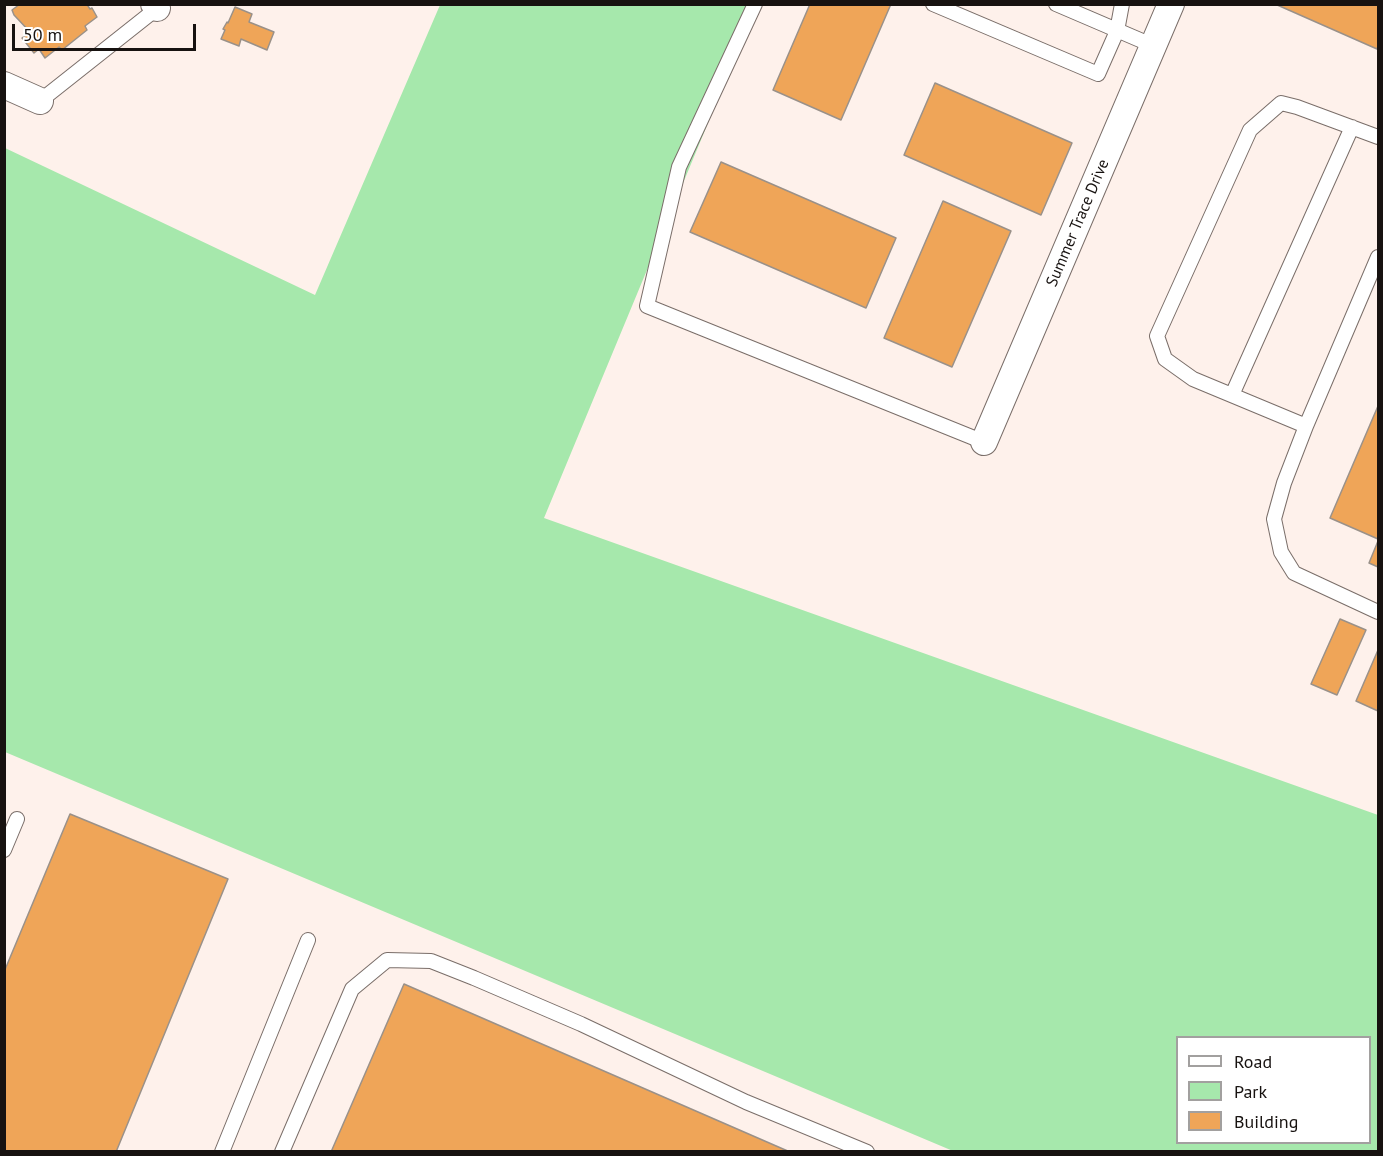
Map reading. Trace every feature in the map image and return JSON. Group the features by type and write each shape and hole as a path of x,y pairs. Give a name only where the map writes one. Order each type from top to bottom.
{"street":[{"name":"Summer Trace Drive","path":"984,442 1171,4"},
{"path":"4,85 40,101"}],"lane":[{"path":"755,4 679,167 647,306 984,442"},
{"path":"933,4 1098,74 1117,31 1122,4"},
{"path":"1056,4 1154,46"},
{"path":"40,101 158,6"},
{"path":"1306,426 1193,379 1165,359 1157,336 1250,130 1281,103 1378,137"},
{"path":"1232,395 1352,127"},
{"path":"1378,257 1306,426 1284,483 1274,519 1281,552 1294,573 1378,612"},
{"path":"4,850 17,819"},
{"path":"222,1152 308,940"},
{"path":"282,1152 352,989 387,960 430,961 474,978 581,1024 746,1102 867,1152"}],"green space":[{"path":"440,5 757,5 544,518 1378,815 1378,1151 953,1151 5,752 5,148 315,295"}],"building":[{"path":"20,4 90,4 88,6 92,8 97,17 85,26 87,30 62,50 59,47 45,58 39,49 34,53 22,38 30,32 12,10"},
{"path":"810,4 891,4 841,120 773,90"},
{"path":"1275,4 1378,4 1377,49"},
{"path":"235,7 252,14 249,22 274,32 267,50 241,39 239,46 221,39 225,30 223,29"},
{"path":"935,83 1072,143 1041,215 904,155"},
{"path":"721,162 896,238 866,308 690,232"},
{"path":"943,201 1011,231 952,367 884,338"},
{"path":"1378,406 1378,539 1330,518"},
{"path":"1378,541 1378,567 1369,563"},
{"path":"1340,619 1366,630 1337,695 1311,684"},
{"path":"1378,650 1378,711 1356,701"},
{"path":"70,814 228,879 116,1152 4,1152 4,972"},
{"path":"404,984 790,1152 331,1152"}]}
